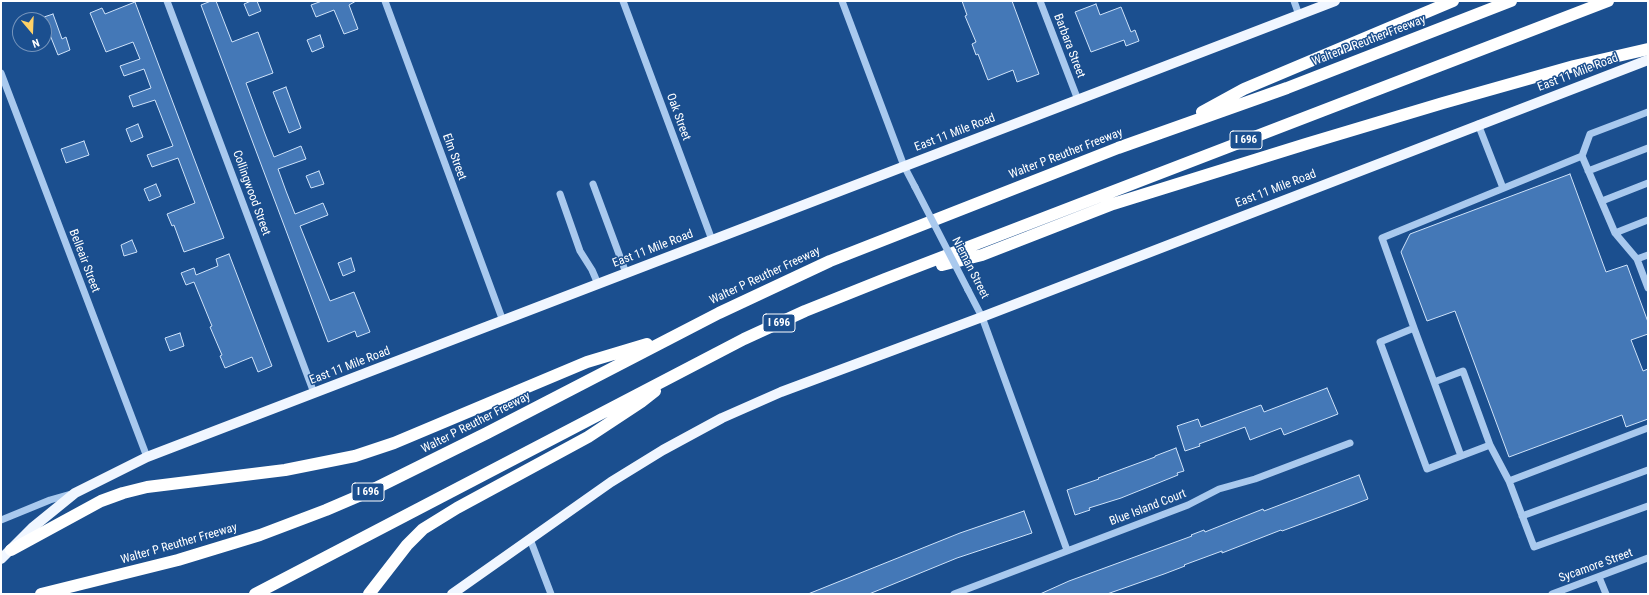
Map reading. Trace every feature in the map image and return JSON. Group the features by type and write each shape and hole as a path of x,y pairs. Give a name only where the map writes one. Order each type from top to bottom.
{"highway":[{"path":"1173,129 1244,89 1282,75 1453,1"},
{"name":"Walter P Reuther Freeway","path":"41,594 178,560 260,534 326,510 368,492 488,433 673,336 830,261 1511,1"},
{"name":"I 696","path":"255,594 744,339 805,311 1608,1"},
{"path":"885,279 982,255 1113,204 1443,103 1574,66 1648,48"},
{"path":"11,550 102,501 124,493 147,487 285,470 355,456 394,443 586,362 673,336"},
{"path":"370,594 407,546 424,529 457,508 588,437 641,402 677,374"}],"main road":[{"name":"East 11 Mile Road","path":"1,559 32,528 75,493 147,457 1335,1"},
{"name":"East 11 Mile Road","path":"452,594 611,482 663,450 722,418 781,392 1648,60"}],"street":[{"name":"Collingwood Street","path":"167,1 314,393"},
{"name":"Elm Street","path":"385,1 503,321"},
{"name":"Oak Street","path":"623,1 712,240"},
{"name":"Nieman Street","path":"842,1 904,166 982,316 1067,550"},
{"name":"Barbara Street","path":"1040,1 1078,100"},
{"path":"1294,1 1299,15"},
{"name":"Belleair Street","path":"1,73 147,457"},
{"path":"1648,112 1590,134 1582,156 1615,233 1637,259 1648,288"},
{"path":"1478,124 1503,188"},
{"path":"1588,171 1648,148"},
{"path":"1461,456 1382,238 1582,156"},
{"path":"1602,201 1648,183"},
{"path":"593,184 626,273"},
{"path":"560,194 580,251 598,284"},
{"path":"1615,233 1648,220"},
{"path":"1637,259 1648,255"},
{"path":"1414,328 1380,342 1427,468 1490,445"},
{"path":"1434,382 1463,371 1490,445 1509,481 1534,547 1648,506"},
{"path":"1509,481 1648,428"},
{"name":"Blue Island Court","path":"954,594 1188,505 1219,489 1255,479 1350,443"},
{"path":"1522,516 1648,470"},
{"path":"1,520 50,500 75,493"},
{"path":"530,539 551,594"},
{"name":"Sycamore Street","path":"1552,594 1648,558"},
{"path":"1599,577 1606,594"}],"building":[{"path":"211,1 216,1 232,42 258,32 273,73 246,83 265,134 274,157 301,146 306,159 278,169 286,191 295,214 323,203 328,215 300,226 330,301 354,292 370,332 357,337 355,331 328,342 201,5"},
{"path":"251,1 257,1 261,11 249,16 244,4"},
{"path":"322,1 356,1 349,5 358,29 344,34 334,10 316,17 311,5"},
{"path":"962,1 1012,1 1039,74 1017,82 1013,70 988,80 978,54 976,55 972,44 976,42 965,16 967,15"},
{"path":"135,2 224,238 184,252 174,225 172,226 167,214 195,203 178,158 152,167 147,155 173,146 155,100 133,107 129,96 151,88 144,69 124,76 120,66 140,59 133,42 106,52 90,13 102,8 105,14"},
{"path":"1096,4 1100,15 1121,7 1131,32 1135,30 1139,41 1126,46 1124,40 1091,52 1075,12"},
{"path":"52,14 62,39 66,37 70,50 58,55 52,40"},
{"path":"320,35 324,47 312,52 307,40"},
{"path":"286,87 301,128 289,133 273,92"},
{"path":"138,124 143,137 131,142 126,129"},
{"path":"84,141 89,155 66,163 61,149"},
{"path":"319,171 324,184 311,188 306,176"},
{"path":"1570,174 1606,272 1627,265 1648,322 1648,334 1631,340 1643,371 1648,369 1648,419 1626,427 1622,415 1509,457 1455,311 1427,321 1401,252 1410,234"},
{"path":"156,184 161,196 149,201 144,189"},
{"path":"132,240 137,252 124,256 121,245"},
{"path":"229,254 272,366 258,372 252,357 225,368 220,356 222,355 210,327 212,326 194,282 186,285 181,273 194,268 196,275 218,266 216,259"},
{"path":"351,258 355,271 343,276 338,263"},
{"path":"180,333 184,346 170,351 165,338"},
{"path":"1327,388 1338,414 1284,435 1281,428 1250,440 1245,427 1199,444 1200,446 1185,451 1177,426 1198,419 1201,427 1261,405 1264,412"},
{"path":"1176,448 1184,471 1177,473 1178,475 1121,498 1089,508 1090,510 1075,515 1067,490 1099,479 1098,478"},
{"path":"1359,475 1368,499 1347,507 1282,531 1281,530 1222,553 1222,551 1164,574 1107,594 1040,594 1069,581 1192,536 1191,535 1204,530 1205,532 1263,509 1264,511"},
{"path":"1024,511 1032,533 957,558 869,594 808,594 960,533"}]}
